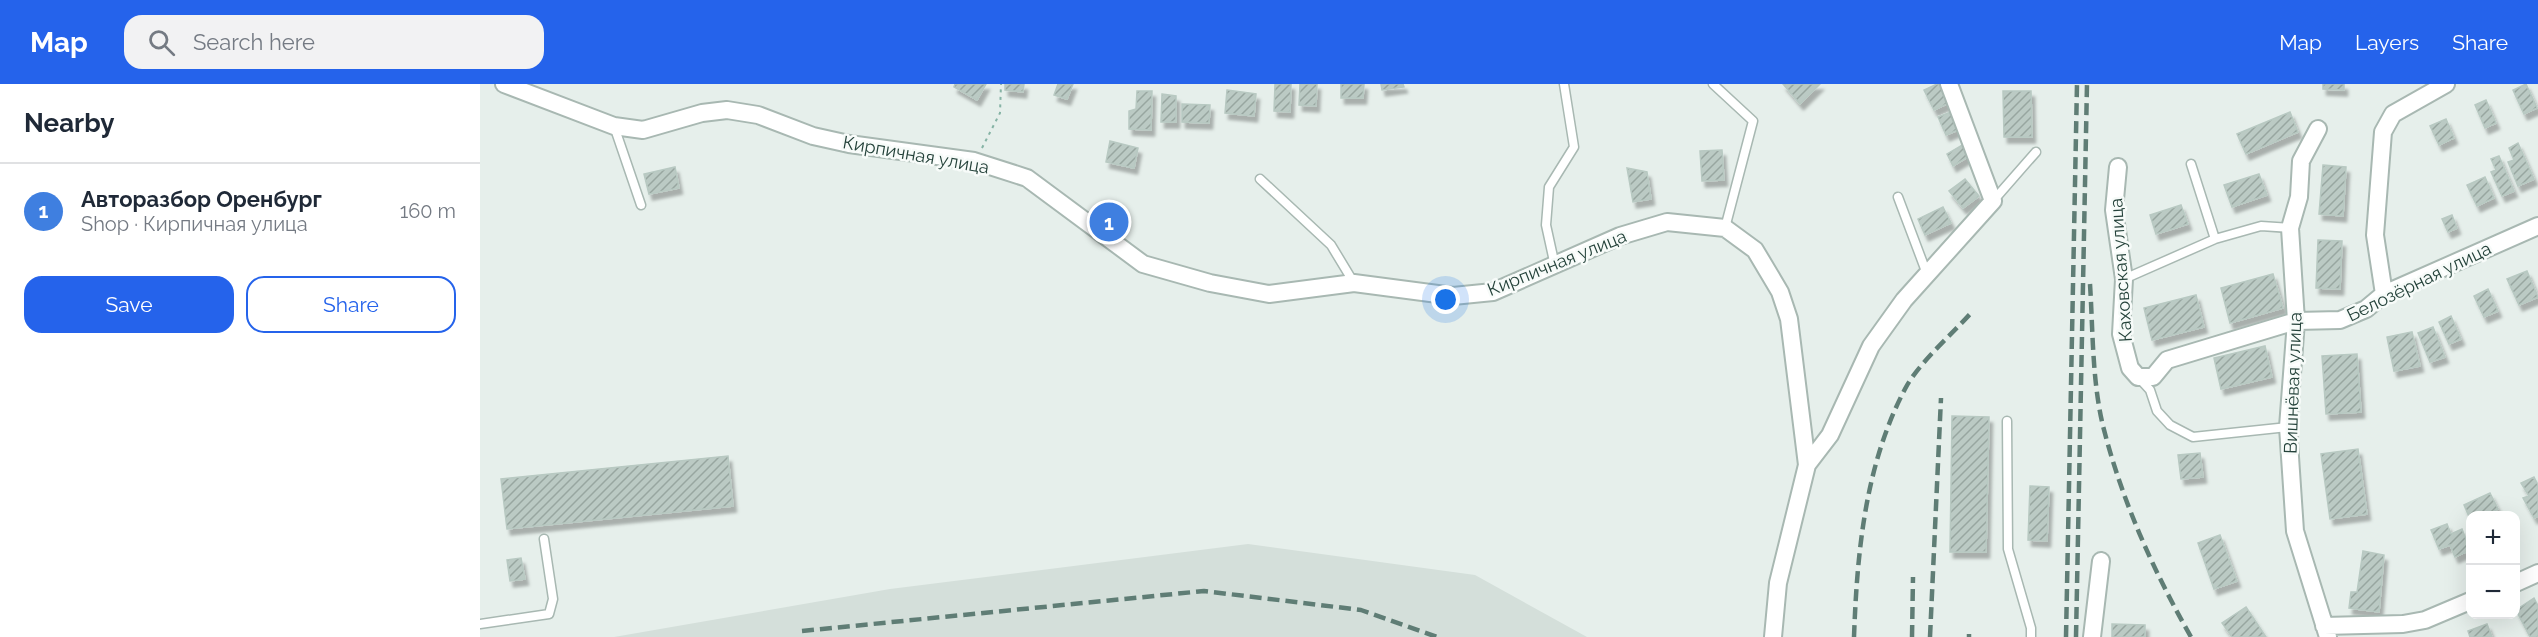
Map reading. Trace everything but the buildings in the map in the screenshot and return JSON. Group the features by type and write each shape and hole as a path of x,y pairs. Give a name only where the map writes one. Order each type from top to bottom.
{"street":[{"name":"Кирпичная улица","path":"504,84 614,126 643,130 702,113 727,110 758,115 813,136 849,144 974,161 1027,178 1143,264 1210,283 1269,294 1354,283 1453,296 1493,292 1555,267 1620,236 1667,222 1725,228"},
{"path":"1807,465 1830,435 1871,346 1904,300 1994,201 1949,84"},
{"path":"2384,294 2375,235 2383,132 2393,114 2446,84"},
{"name":"Вишнёвая улица","path":"2318,129 2301,161 2299,197 2290,228 2296,321 2288,427 2295,531 2326,632"},
{"name":"Каховская улица","path":"2118,167 2114,210 2124,279 2121,334 2130,368 2139,377"},
{"name":"Белозёрная улица","path":"2296,321 2340,320 2366,309 2384,294 2538,226"},
{"path":"1725,228 1755,250 1780,292 1789,319 1807,465 1778,583 1773,637"},
{"path":"2139,377 2153,377 2167,360 2296,321"},
{"path":"2092,637 2101,561"},
{"path":"2520,581 2538,573"},
{"path":"2326,632 2425,620 2466,603"}],"lane":[{"path":"1555,267 1546,225 1550,187 1574,147 1564,84"},
{"path":"1713,84 1753,121 1725,228"},
{"path":"614,126 641,205"},
{"path":"1994,201 2036,152"},
{"path":"2191,164 2215,239"},
{"path":"1260,179 1331,245 1354,283"},
{"path":"1898,197 1927,274"},
{"path":"2124,279 2215,239 2261,226 2290,228"},
{"path":"2139,377 2150,390 2157,411 2170,425 2193,437 2288,427"},
{"path":"2007,421 2008,549 2031,628 2031,637"},
{"path":"480,624 549,614 553,599 544,539"}],"path":[{"path":"974,161 989,137 1000,112 1002,84"}],"shaded area":[{"path":"1248,544 1475,575 1587,637 614,637 890,589"}],"railway":[{"path":"2066,637 2077,84"},
{"path":"2076,637 2087,84"},
{"path":"2090,284 2093,355 2099,409 2111,454 2140,534 2191,637"},
{"path":"1854,637 1861,542 1866,510 1872,479 1891,418 1905,389 1926,360 1971,313"},
{"path":"1930,637 1941,398"},
{"path":"1912,637 1913,577"},
{"path":"802,631 1204,591 1361,610 1437,637"}],"place":[{"name":"Авторазбор Оренбург","path":"1109,222"}]}
